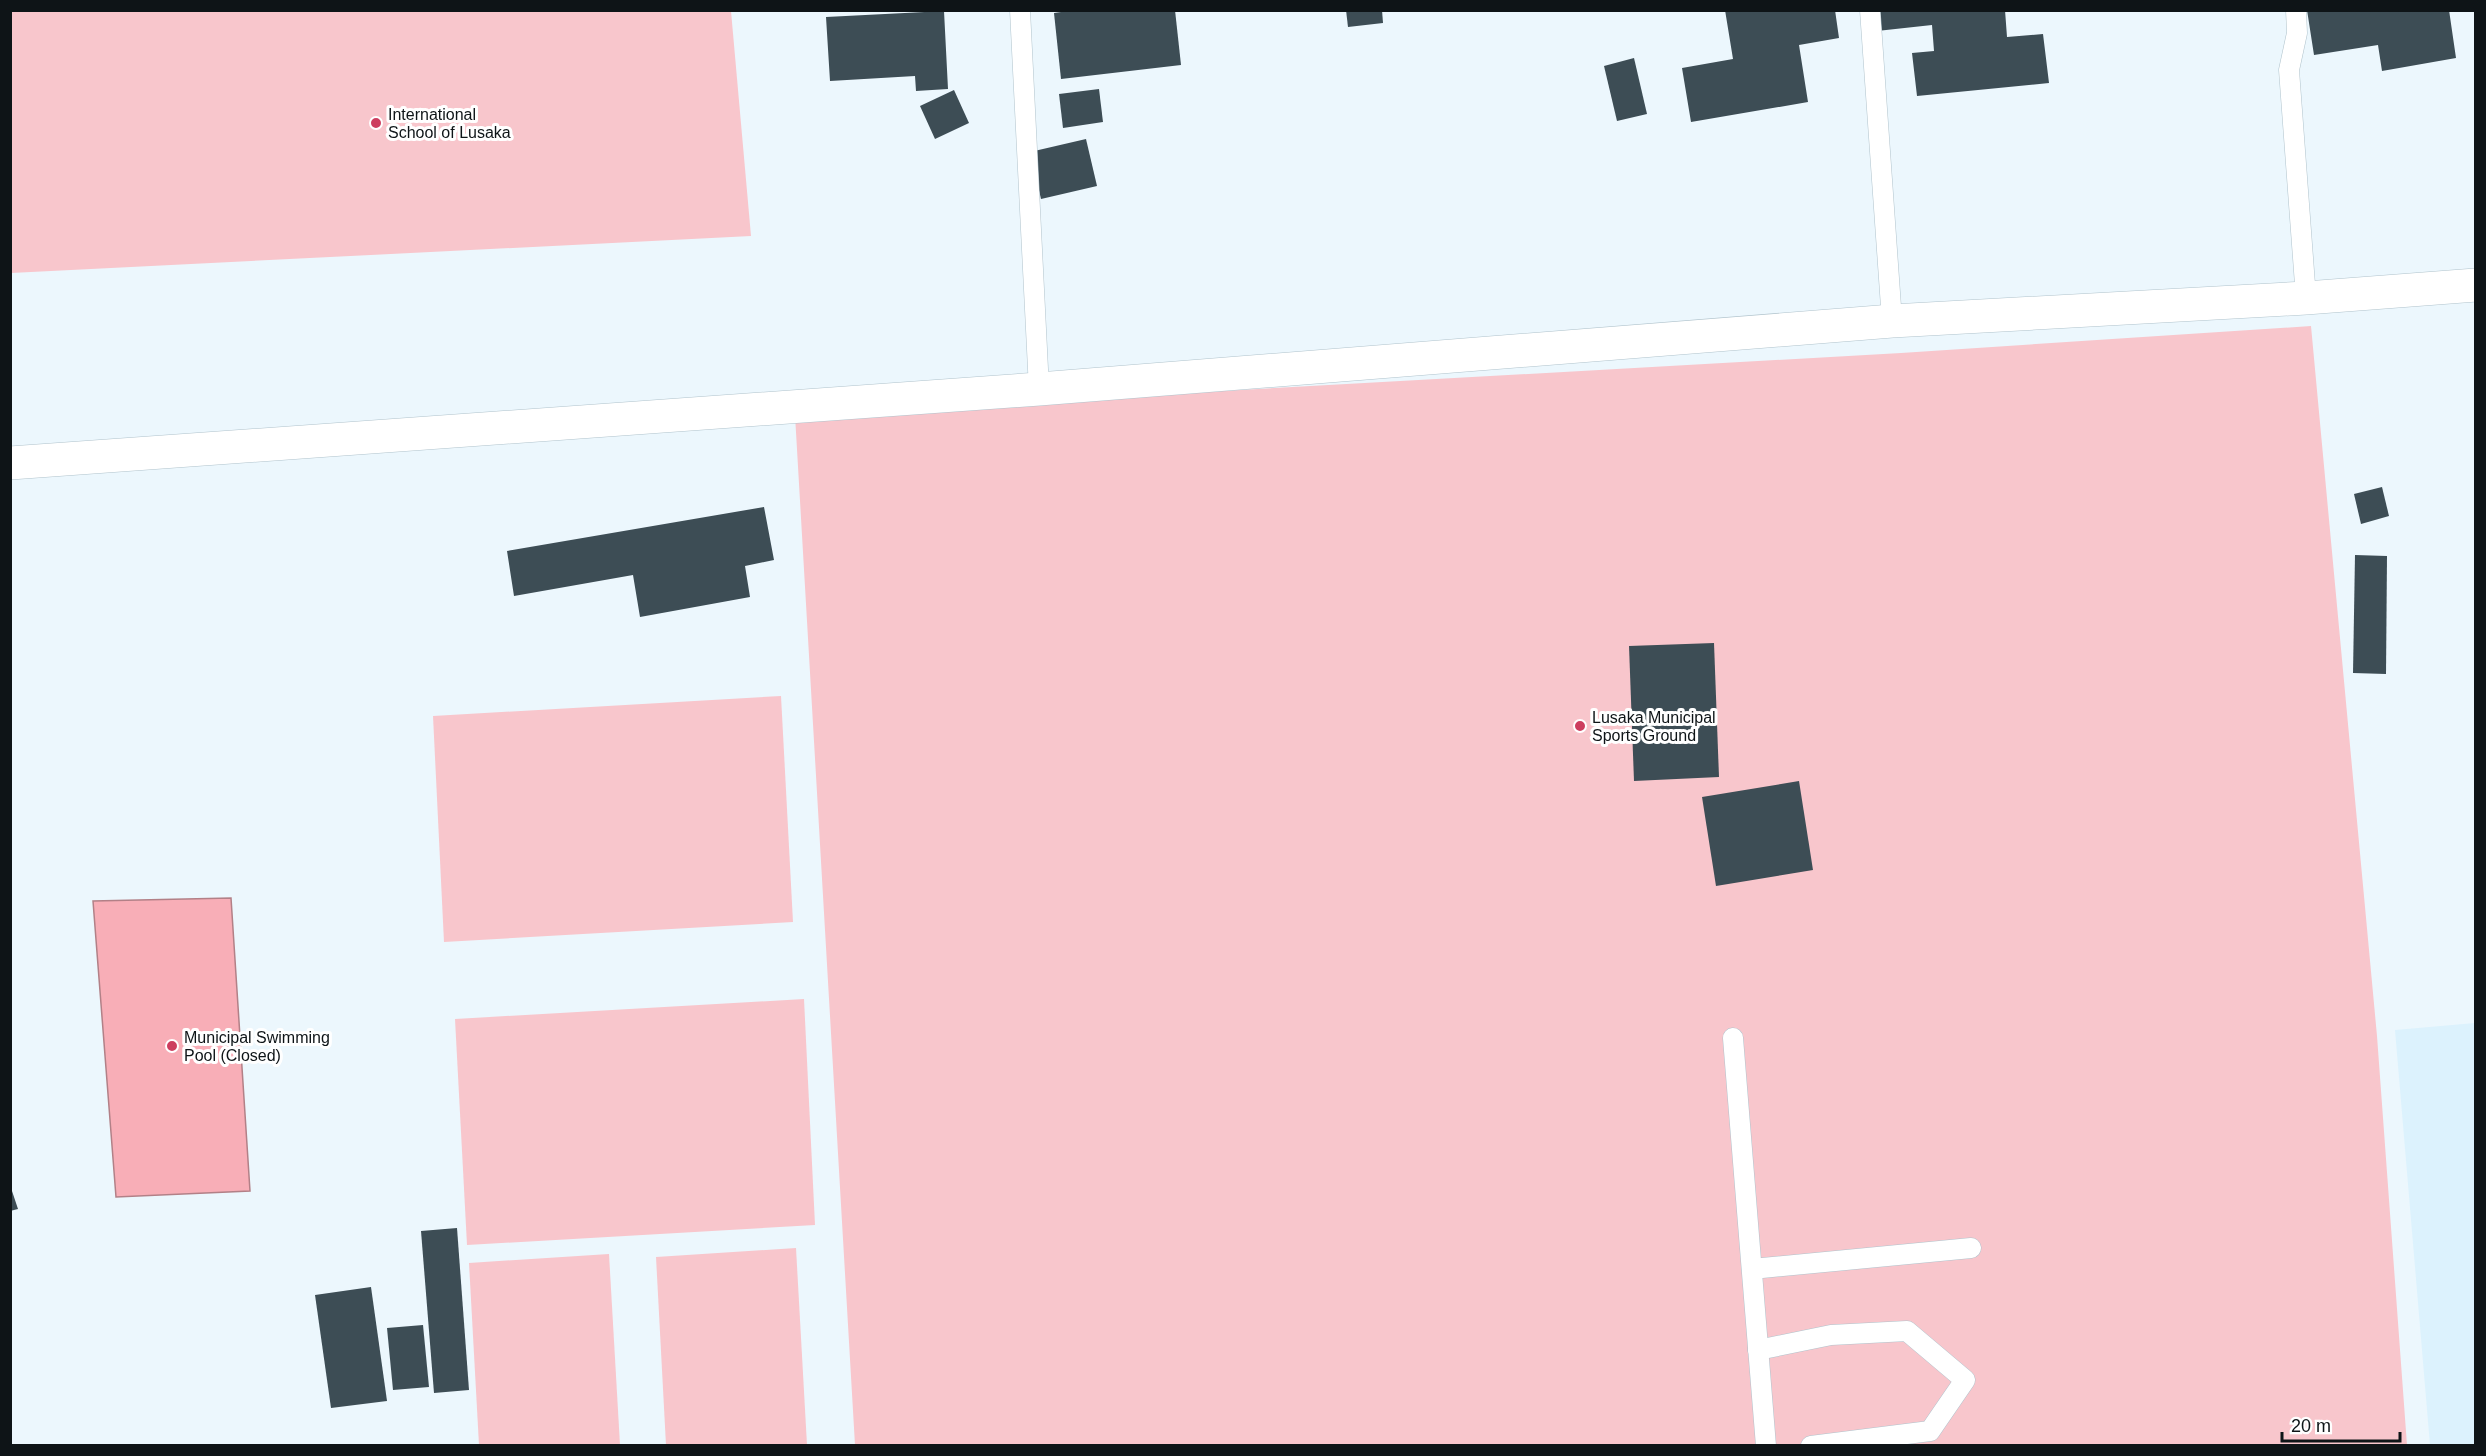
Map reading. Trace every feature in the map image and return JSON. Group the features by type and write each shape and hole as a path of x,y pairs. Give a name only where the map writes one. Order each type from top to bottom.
{"street":[{"path":"10,463 1040,389 1892,321 2306,298 2475,285"}],"lane":[{"path":"1020,10 1040,389"},
{"path":"1870,10 1892,321"},
{"path":"2296,10 2297,33 2289,70 2306,298"},
{"path":"1733,1038 1766,1446"},
{"path":"1752,1269 1971,1248"},
{"path":"1758,1350 1831,1335 1907,1331 1965,1380 1930,1431 1811,1446"}],"shaded area":[{"name":"International School of Lusaka","path":"11,10 731,11 751,236 11,273"},
{"name":"Lusaka Municipal Sports Ground","path":"2311,326 2377,1036 2407,1445 855,1445 795,415 1901,353"},
{"path":"781,696 793,922 444,942 433,716"},
{"name":"Municipal Swimming Pool (Closed)","path":"231,898 250,1191 116,1197 93,901"},
{"path":"804,999 815,1225 467,1245 455,1019"},
{"path":"2475,1023 2475,1445 2430,1445 2395,1030"},
{"path":"796,1248 807,1445 666,1445 656,1257"},
{"path":"609,1254 620,1445 479,1445 469,1263"}],"building":[{"path":"1075,10 1175,10 1181,65 1061,79 1054,13"},
{"path":"1346,10 1382,10 1383,23 1348,27"},
{"path":"1725,10 1835,10 1839,38 1799,45 1808,102 1691,122 1682,68 1733,59"},
{"path":"1875,10 2005,10 2007,37 2043,34 2049,83 1917,96 1912,53 1934,51 1932,25 1877,31"},
{"path":"2307,10 2449,10 2456,58 2382,71 2378,45 2314,55"},
{"path":"944,11 948,89 916,91 915,76 830,81 826,17"},
{"path":"1634,58 1647,114 1617,121 1604,66"},
{"path":"1099,89 1103,122 1063,128 1059,94"},
{"path":"954,90 969,123 935,139 920,106"},
{"path":"1086,139 1097,186 1041,199 1030,152"},
{"path":"2382,487 2389,516 2361,524 2354,494"},
{"path":"764,507 774,560 745,566 750,597 640,617 633,575 514,596 507,551"},
{"path":"2355,555 2387,556 2386,674 2353,673"},
{"path":"1714,643 1719,777 1634,781 1629,646"},
{"path":"1799,781 1813,870 1716,886 1702,797"},
{"path":"10,1185 18,1209 10,1211"},
{"path":"457,1228 469,1390 434,1393 421,1231"},
{"path":"371,1287 387,1401 331,1408 315,1295"},
{"path":"423,1325 429,1387 393,1390 387,1328"}],"place":[{"name":"International School of Lusaka","path":"376,123"},
{"name":"Lusaka Municipal Sports Ground","path":"1580,726"},
{"name":"Municipal Swimming Pool (Closed)","path":"172,1046"}]}
